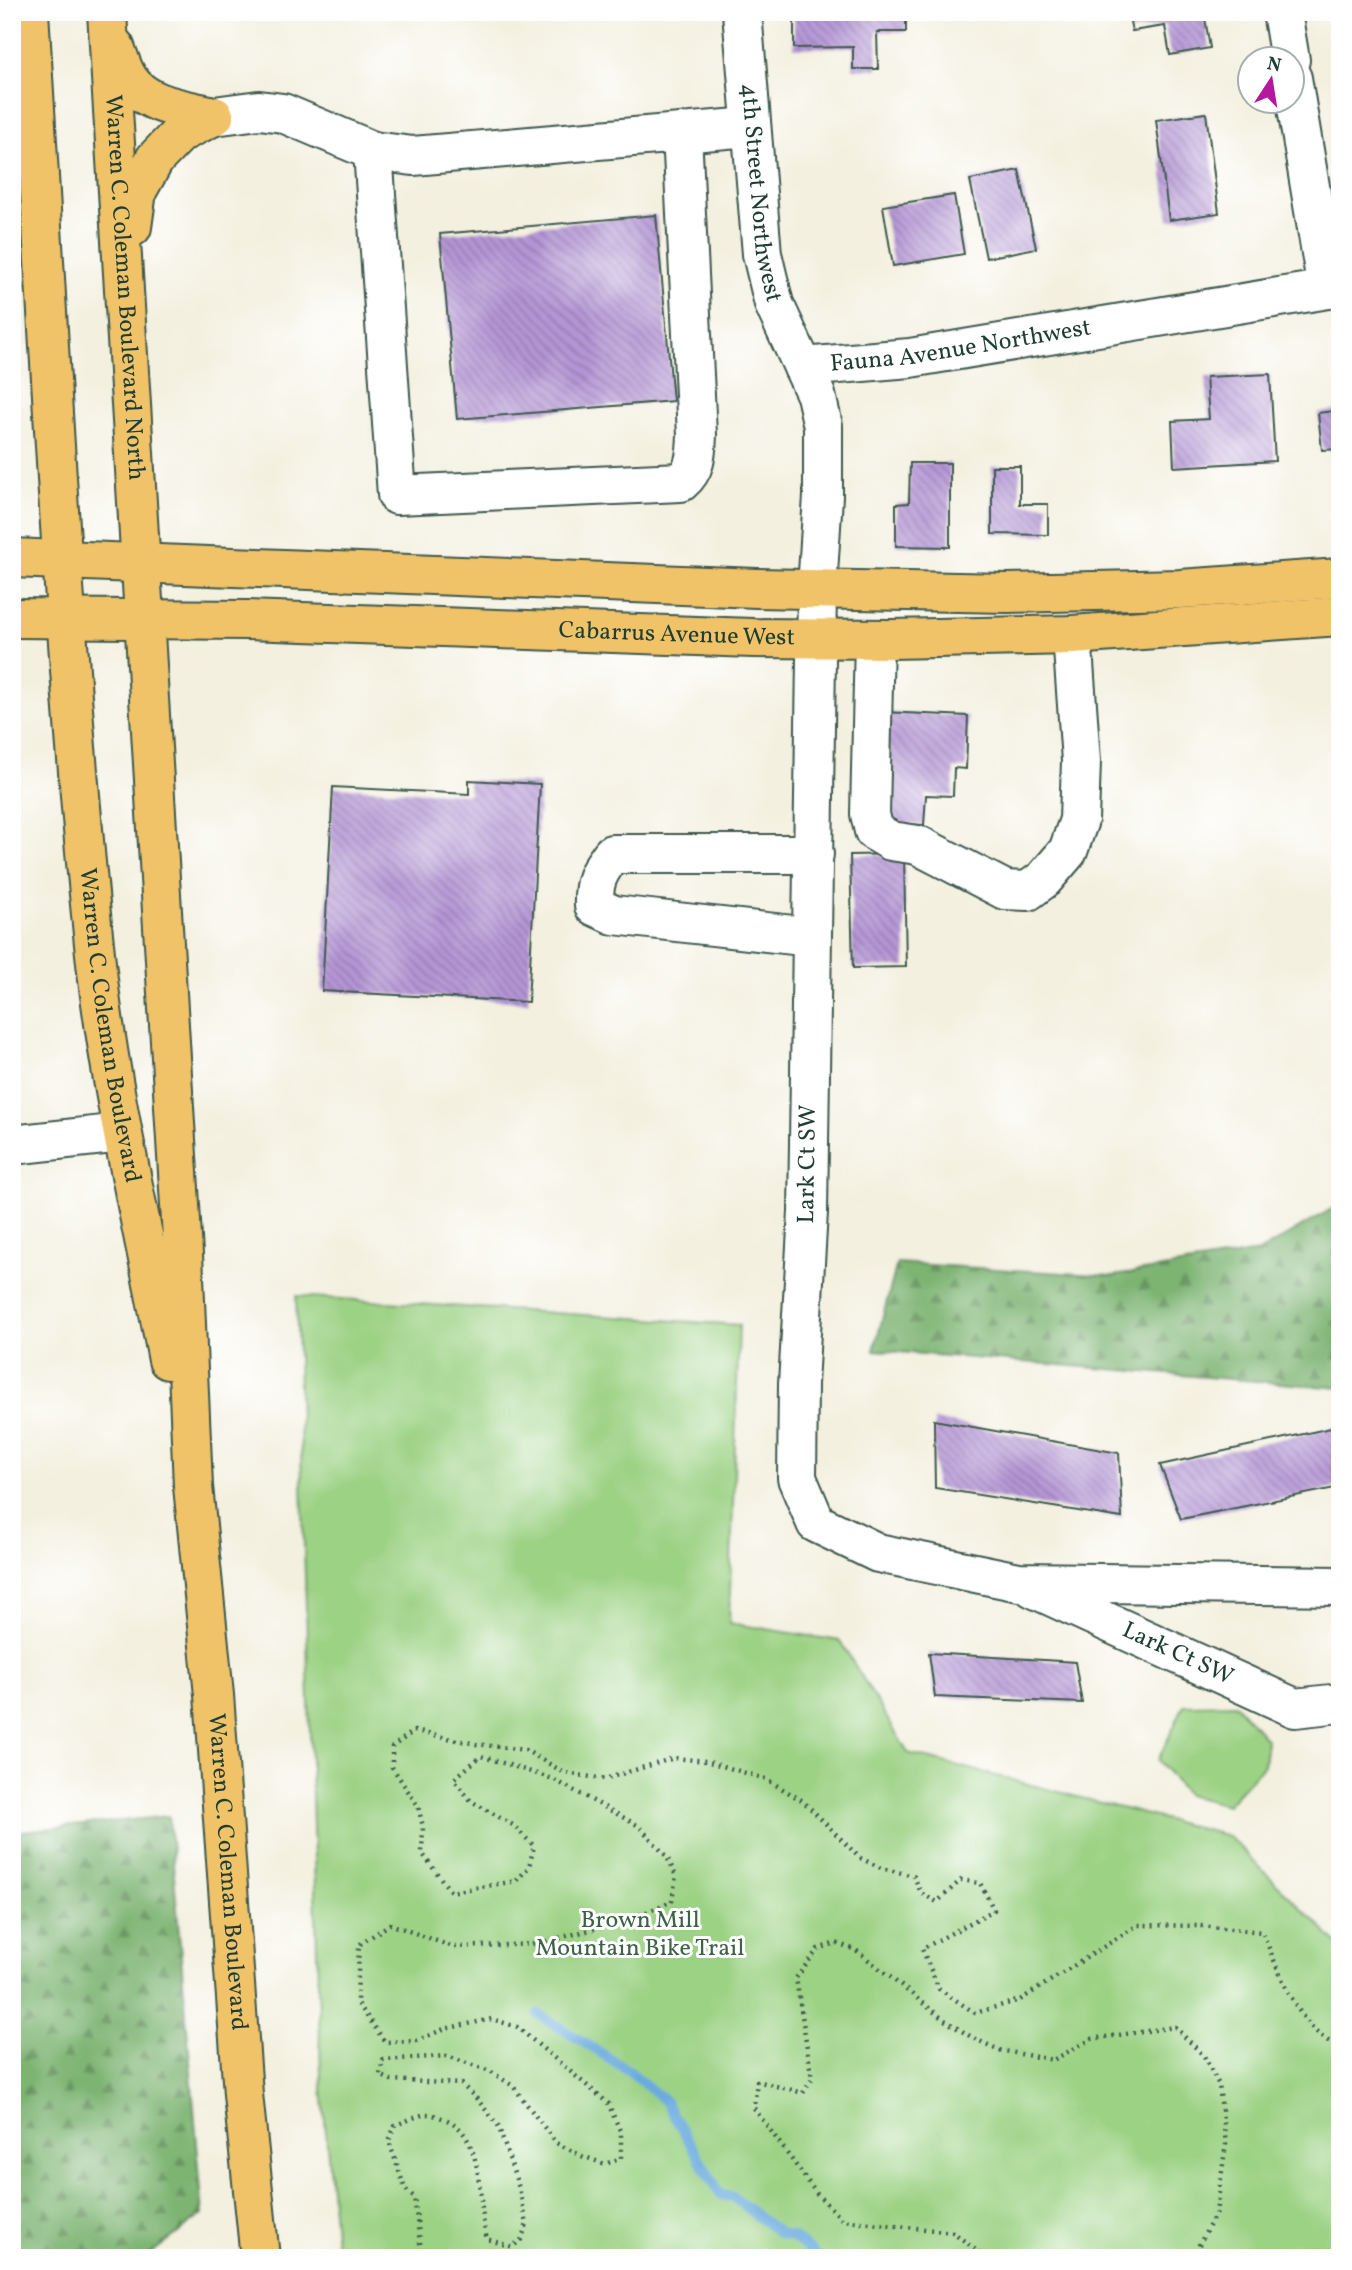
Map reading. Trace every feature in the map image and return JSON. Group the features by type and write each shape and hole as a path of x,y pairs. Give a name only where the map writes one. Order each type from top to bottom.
{"main road":[{"path":"29,12 23,89 62,560"},
{"path":"108,21 128,78 142,93 162,104 214,116"},
{"name":"Warren C. Coleman Boulevard North","path":"108,21 142,565"},
{"path":"125,288 137,191 155,159 180,133 214,116"},
{"name":"Cabarrus Avenue West","path":"12,558 817,589 1092,592 1340,578"},
{"name":"Warren C. Coleman Boulevard","path":"62,560 94,947 122,1133 192,1486"},
{"name":"Warren C. Coleman Boulevard","path":"142,565 183,1254 192,1486 214,1695 243,2094 260,2258"},
{"name":"Cabarrus Avenue West","path":"12,618 247,620 874,639 1073,635 1340,615"}],"street":[{"name":"4th Street Northwest","path":"742,12 758,231 767,280 784,329 803,367"},
{"path":"1282,12 1288,46"},
{"path":"214,116 259,110 283,113 373,151 413,156 750,127"},
{"path":"1300,116 1334,288"},
{"path":"373,151 397,495 681,482 691,473 696,457 697,435 682,133"},
{"name":"Fauna Avenue Northwest","path":"817,589 823,426 818,402 803,367 910,358 1334,288"},
{"name":"Lark Ct SW","path":"817,589 808,1212 798,1384 797,1478 816,1523 878,1553 1018,1581 1340,1586"},
{"path":"874,639 870,814 874,831 891,841 918,845 1005,890 1028,891 1044,879 1068,851 1079,820 1081,761 1073,635"},
{"path":"811,937 614,915 594,906 593,891 598,872 612,854 814,854"},
{"path":"12,1145 122,1133"},
{"name":"Lark Ct SW","path":"1018,1581 1295,1708 1340,1703"}],"path":[{"path":"422,2258 414,2197 405,2189 389,2141 395,2126 428,2113 450,2121 470,2141 481,2188 482,2224 487,2239 512,2247 522,2240 527,2224 519,2188 498,2125 477,2099 461,2084 391,2081 380,2075 383,2060 447,2056 490,2071 513,2086 556,2143 605,2164 621,2158 621,2133 608,2103 517,2027 492,2019 444,2029 416,2041 385,2042 357,2002 359,1945 390,1924 453,1947 536,1944 625,1920 672,1901 676,1876 667,1857 639,1826 554,1779 481,1756 454,1779 471,1801 513,1825 534,1846 529,1867 516,1881 451,1892 422,1853 423,1827 418,1806 392,1767 393,1747 414,1731 476,1744 524,1750 565,1773 605,1779 674,1758 706,1761 766,1779 803,1801 860,1858 881,1868 914,1875 921,1893 936,1902 961,1880 980,1883 994,1910 922,1949 939,1989 975,2013 1020,2000 1138,1925 1201,1926 1262,1932 1296,2008 1331,2044 1340,2046"},
{"path":"986,2258 953,2232 843,2220 817,2194 754,2108 757,2081 803,2093 812,2079 796,1978 818,1949 836,1943 856,1950 943,2019 972,2038 999,2050 1053,2060 1092,2039 1175,2027 1204,2056 1219,2085 1226,2144 1216,2213 1194,2258"},
{"path":"1288,2258 1317,2251 1328,2258"}],"green space":[{"path":"1340,1204 1340,1388 874,1350 897,1263 1114,1276 1259,1252"},
{"name":"Brown Mill Mountain Bike Trail","path":"296,1296 739,1325 729,1623 840,1641 908,1753 1228,1836 1340,1946 1340,2258 337,2258 321,2076"},
{"path":"1235,1704 1267,1740 1264,1765 1227,1805 1187,1795 1158,1760 1184,1705"},
{"path":"169,1816 203,2214 145,2258 12,2258 12,1832"}],"building":[{"path":"794,12 906,12 906,32 877,32 878,69 853,69 853,47 794,48"},
{"path":"1128,12 1204,12 1210,48 1170,55 1165,26 1132,31"},
{"path":"1206,113 1219,213 1169,220 1156,120"},
{"path":"1019,170 1036,248 986,258 970,180"},
{"path":"954,195 964,254 893,266 883,206"},
{"path":"656,215 673,401 457,419 440,234"},
{"path":"1270,374 1275,461 1174,467 1172,421 1209,419 1206,377"},
{"path":"1340,410 1340,449 1322,450 1318,413"},
{"path":"910,463 950,463 950,547 896,546 896,504 909,503"},
{"path":"992,466 1020,466 1020,504 1048,504 1048,535 992,534"},
{"path":"883,712 968,716 966,769 954,768 953,796 926,795 924,825 878,823"},
{"path":"469,780 540,784 528,1002 322,991 333,787 469,794"},
{"path":"904,854 906,967 853,968 850,855"},
{"path":"934,1420 1119,1453 1122,1518 935,1488"},
{"path":"1340,1426 1340,1487 1181,1519 1160,1465"},
{"path":"929,1653 1075,1662 1082,1703 935,1697"}],"waterway":[{"path":"538,2014 628,2070 665,2101 721,2195 733,2197 780,2234 793,2237 819,2258"}]}
